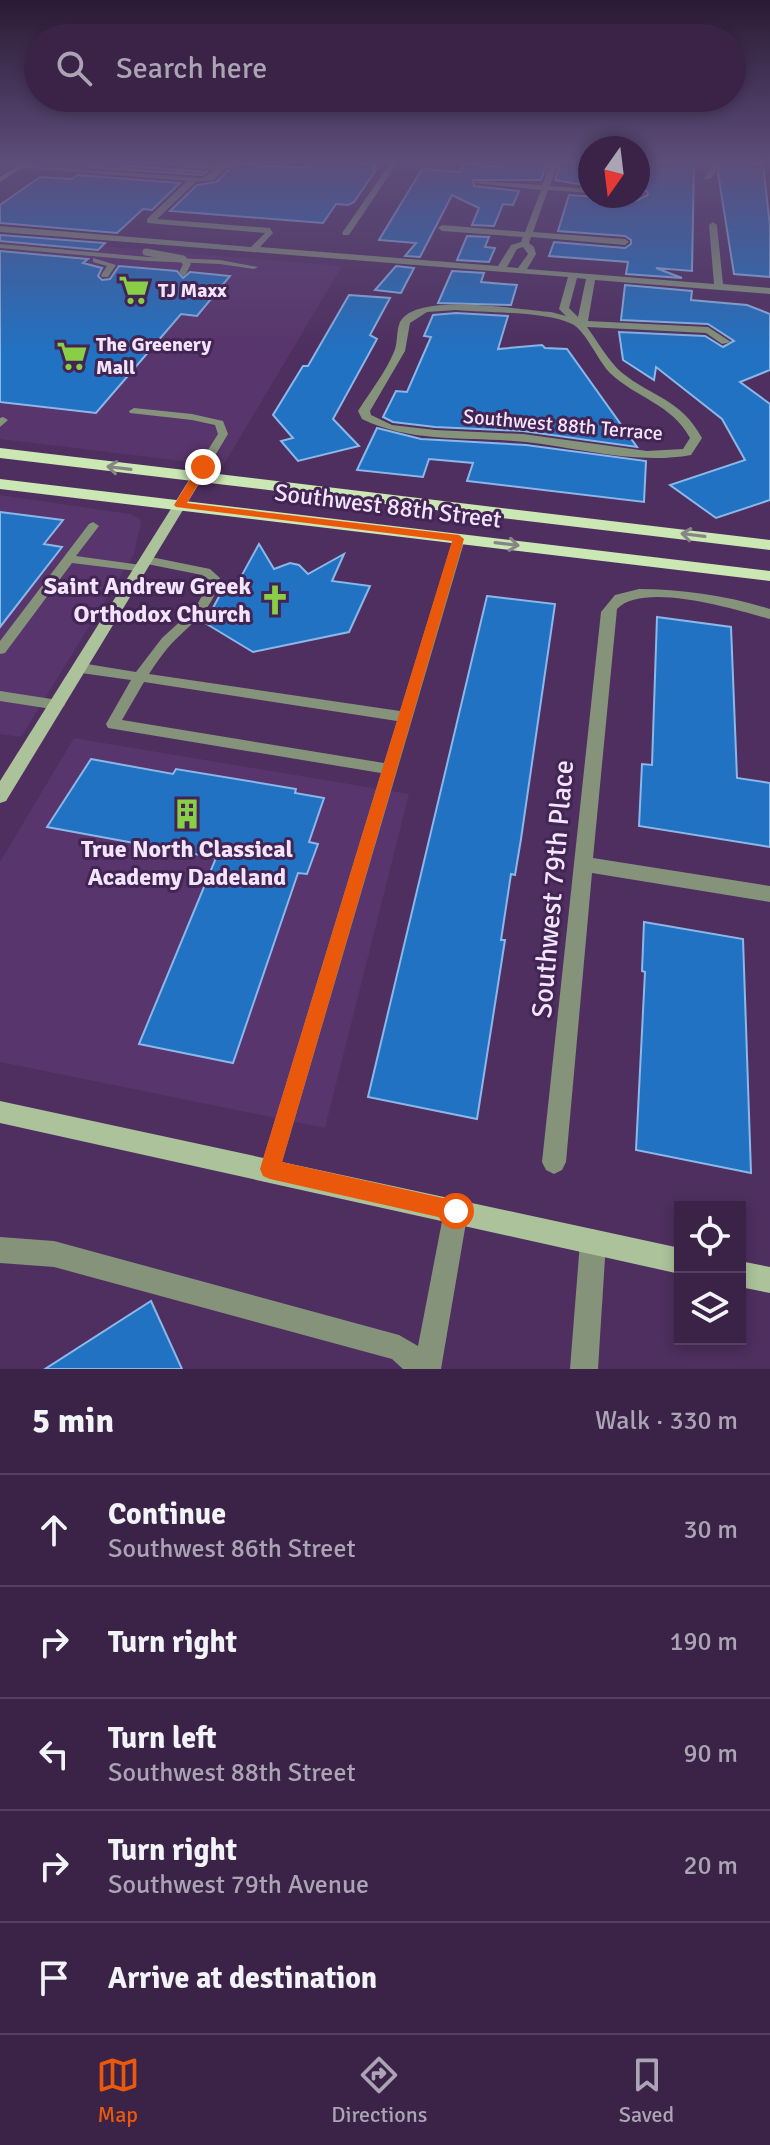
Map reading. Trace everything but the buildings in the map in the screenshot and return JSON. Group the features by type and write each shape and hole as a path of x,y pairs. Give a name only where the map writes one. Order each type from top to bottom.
{"main road":[{"name":"Southwest 88th Street","path":"0,453 770,545"},
{"name":"Southwest 88th Street","path":"0,484 770,576"}],"street":[{"path":"214,226 267,230 269,233 251,249"},
{"path":"346,233 351,226"},
{"path":"501,270 514,247 526,239 531,226"},
{"path":"713,226 719,287"},
{"path":"442,228 526,239 625,242"},
{"path":"0,229 770,291"},
{"path":"521,271 532,254 526,239"},
{"path":"573,275 564,309 582,324 708,330 726,342"},
{"path":"582,324 591,277"},
{"name":"Southwest 88th Terrace","path":"456,307 551,315 582,324 611,367 629,382 674,406 688,421 696,438 687,452 655,456 523,438 411,432 371,422 364,411 400,351 405,322 425,309 456,307"},
{"path":"0,796 197,477"},
{"name":"Southwest 79th Place","path":"554,1162 606,620 615,601 627,595 646,593 730,603 770,614"},
{"path":"585,864 770,894"},
{"path":"0,1112 674,1260"},
{"path":"0,1250 54,1254 384,1343 399,1348 426,1369 456,1211"},
{"path":"584,1369 593,1242"},
{"path":"746,1275 770,1280"}],"lane":[{"path":"94,236 86,246 180,258 187,264 183,272"},
{"path":"0,249 220,262 254,267 251,249"},
{"path":"0,249 112,265 105,275"},
{"path":"134,411 219,423 223,434 197,477"},
{"path":"0,650 93,526"},
{"path":"270,1169 459,539"},
{"path":"69,559 206,572 214,578 198,615 161,647 113,724 390,769"},
{"path":"81,668 406,717"},
{"path":"0,696 58,705"}],"shaded area":[{"path":"0,238 342,266 223,466 0,439"},
{"path":"0,495 130,514 140,519 141,523 134,554 21,737 0,734"},
{"path":"74,738 409,794 325,1128 0,1062 0,862"}],"place":[{"name":"TJ Maxx","path":"134,290"},
{"name":"The Greenery Mall","path":"72,356"},
{"name":"Saint Andrew Greek Orthodox Church","path":"275,600"},
{"name":"True North Classical Academy Dadeland","path":"187,814"}],"route":[{"path":"203,467 180,505 459,539 270,1169 456,1211"}]}
